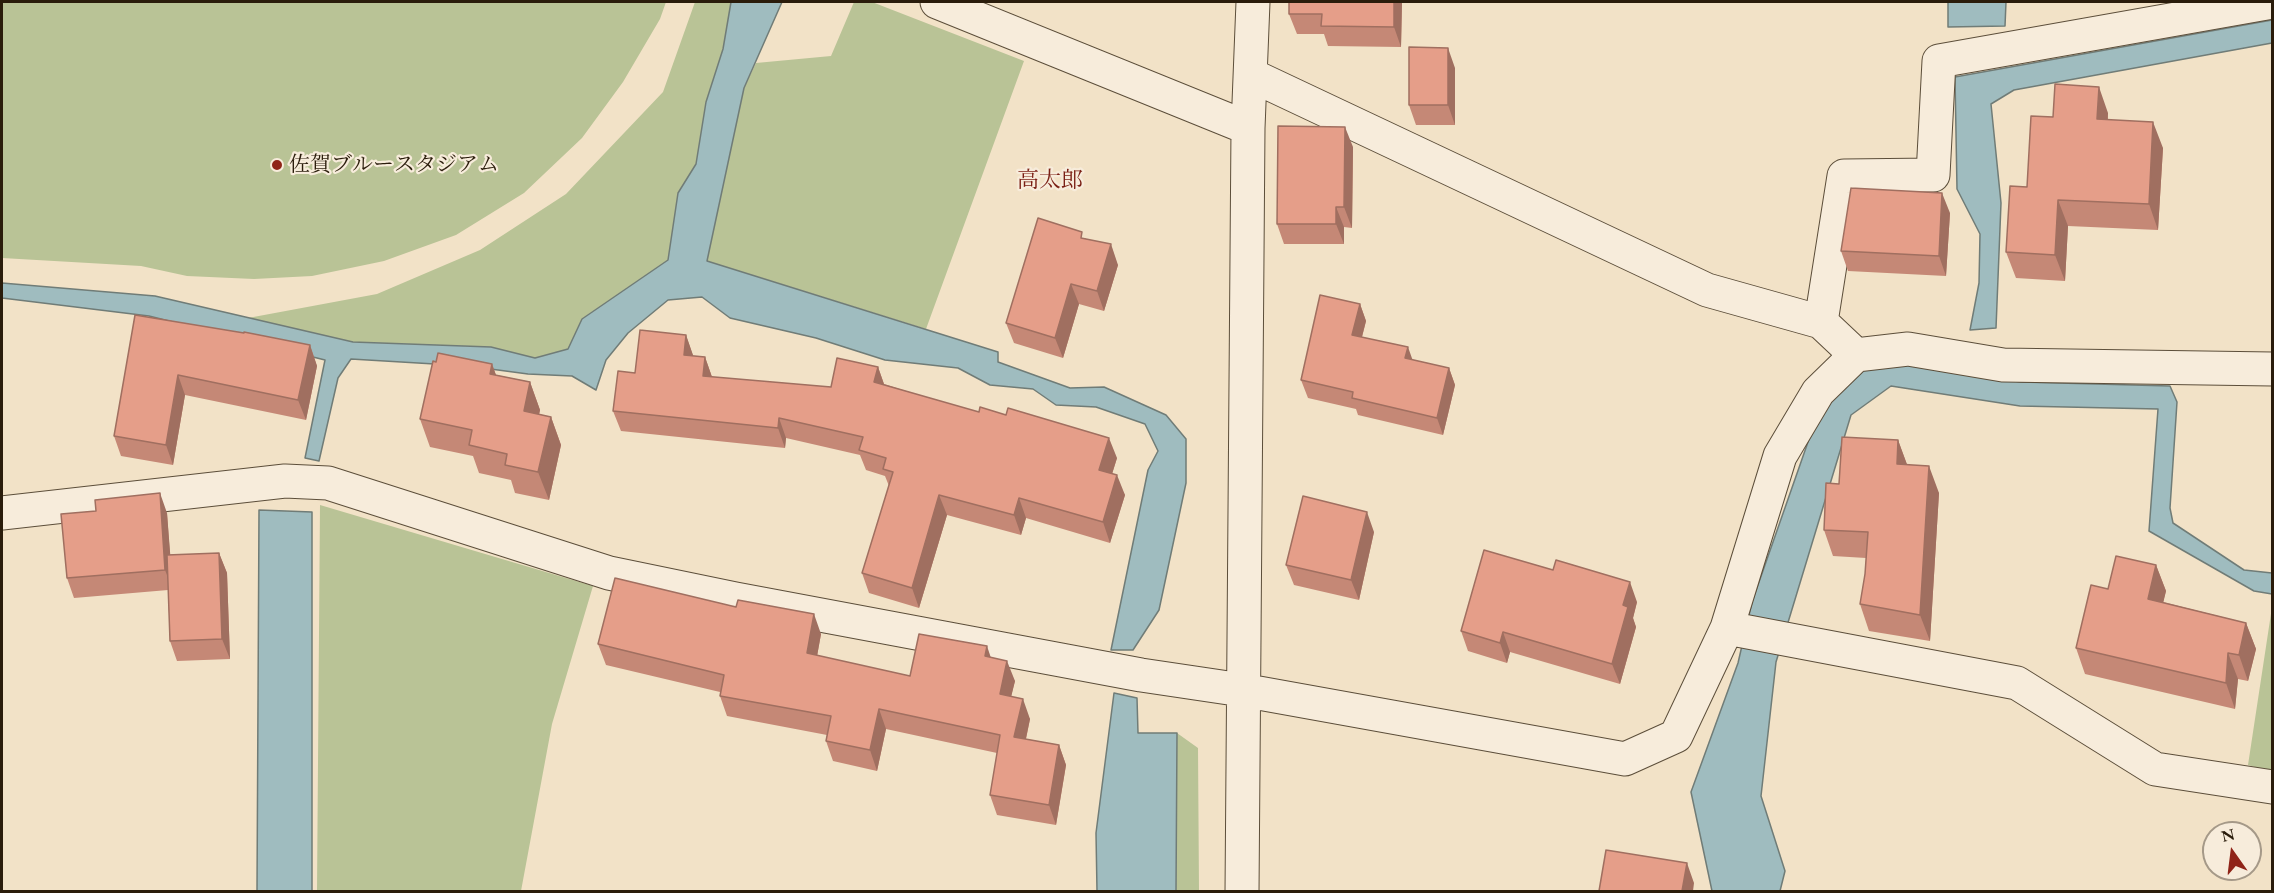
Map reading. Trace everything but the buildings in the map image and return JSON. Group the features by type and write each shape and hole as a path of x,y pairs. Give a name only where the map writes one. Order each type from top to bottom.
{"street":[{"path":"937,2 1248,128"},
{"path":"1242,891 1248,128 1253,2"},
{"path":"1821,322 1844,176 1933,175 1940,61 2272,2"},
{"path":"1251,75 1707,290 1821,322 1856,355"},
{"path":"2,513 285,481 328,483 609,573 1130,673 1242,690 1625,759 1676,736 1734,629 1780,456 1818,392 1856,355 1908,349 2003,365 2272,369"},
{"path":"1734,629 2017,683 2155,769 2272,787"}],"green space":[{"name":"佐賀ブルースタジアム","path":"2,2 666,2 660,19 623,82 582,138 524,193 456,235 384,261 312,276 254,279 187,276 141,266 2,258"},
{"path":"695,2 731,2 723,49 706,102 696,164 678,193 668,260 582,319 568,349 535,358 491,347 353,342 248,318 377,294 480,250 566,194 663,92"},
{"path":"854,2 872,2 1024,61 926,329 707,261 744,88 756,63 831,56"},
{"path":"320,505 593,586 552,724 521,891 317,891"},
{"path":"2272,607 2272,772 2248,765"},
{"path":"1177,733 1198,748 1199,891 1176,892"}],"water":[{"path":"731,2 782,2 744,88 707,261 998,352 998,362 1070,388 1104,387 1166,415 1186,439 1186,483 1159,610 1133,650 1111,650 1148,470 1158,451 1145,424 1096,407 1056,405 1033,389 990,385 958,368 885,360 816,338 730,318 702,297 668,300 628,333 606,360 596,390 572,376 528,374 468,366 351,359 338,378 319,461 305,458 325,360 149,316 2,298 2,283 155,296 353,342 491,347 535,358 568,349 582,319 668,260 678,193 696,164 706,102 723,49"},
{"path":"1948,2 2006,2 2005,26 1948,27"},
{"path":"2272,20 2272,43 2014,90 1991,104 2001,203 1996,328 1970,330 1979,283 1980,234 1957,189 1955,77"},
{"path":"1875,364 1909,365 2021,382 2170,386 2177,402 2170,508 2173,523 2244,570 2272,573 2272,594 2254,591 2149,531 2158,409 2020,406 1891,386 1851,415 1776,662 1761,796 1785,871 1780,891 1712,891 1691,792 1738,663 1752,602 1822,402 1841,379"},
{"path":"259,510 312,512 312,891 257,891"},
{"path":"1114,693 1137,698 1138,733 1177,733 1176,891 1097,891 1096,833"}],"place":[{"name":"佐賀ブルースタジアム","path":"277,165"}],"district":[{"name":"高太郎","path":"1050,181"}]}
